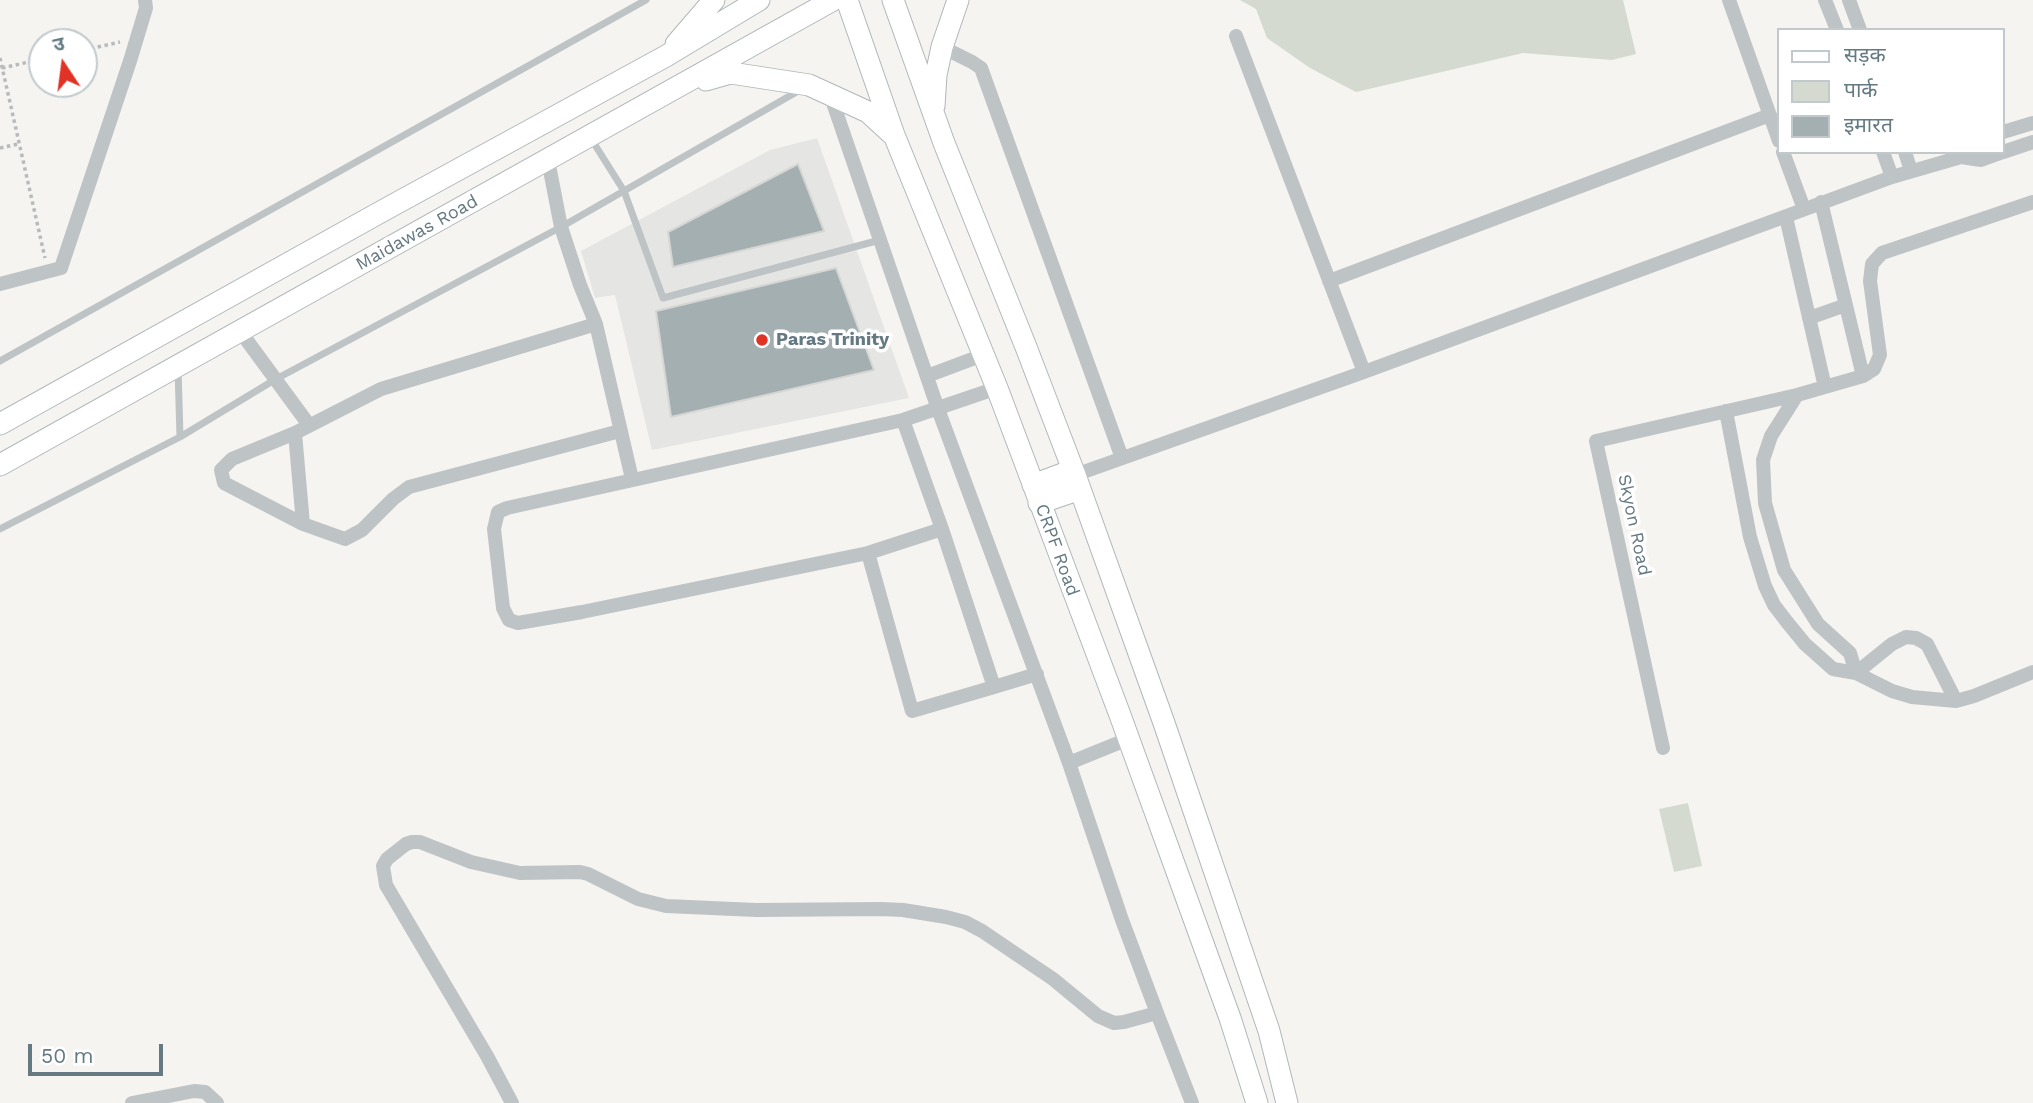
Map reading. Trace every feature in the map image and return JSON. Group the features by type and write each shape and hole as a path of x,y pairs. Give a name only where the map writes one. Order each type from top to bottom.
{"street":[{"path":"0,284 61,268 137,38 146,8 145,0"},
{"path":"666,56 714,0"},
{"name":"Maidawas Road","path":"0,424 666,56 759,0"},
{"name":"Maidawas Road","path":"0,465 833,0"},
{"name":"CRPF Road","path":"847,0 894,135 997,388 1128,739 1230,1018 1257,1103"},
{"path":"893,0 944,144 1076,478 1227,905 1269,1031 1287,1103"},
{"path":"933,113 936,75 942,47 958,0"},
{"path":"1729,0 1778,138"},
{"path":"1825,0 1835,28"},
{"path":"1849,0 1859,28"},
{"path":"1236,36 1364,372"},
{"path":"942,47 981,68 1122,458"},
{"path":"678,88 731,73 809,85 868,112 894,135"},
{"path":"830,94 938,409 1037,674 1122,920 1192,1103"},
{"path":"1329,281 1770,115"},
{"path":"2005,131 2033,123"},
{"path":"2005,151 2033,142"},
{"path":"1784,154 1804,209"},
{"path":"1884,154 1892,177"},
{"path":"1906,154 1911,171"},
{"path":"1036,494 1122,458 1364,372 1821,202 1963,155 1981,160 1998,154"},
{"path":"548,160 561,228 596,324 632,479"},
{"path":"1821,202 1863,376 1874,369 1880,355 1870,281 1872,264 1882,253 2033,202"},
{"path":"1786,217 1825,387"},
{"path":"1809,318 1846,305"},
{"path":"596,324 381,389 295,433 232,459 221,470 224,483 303,524 345,539 362,530 409,487 621,431"},
{"path":"240,331 309,425"},
{"path":"927,376 983,355"},
{"name":"Skyon Road","path":"1663,748 1596,441 1797,395 1863,376"},
{"path":"942,529 869,553 519,623 509,620 503,608 494,529 498,512 507,508 903,420 997,388"},
{"path":"1797,395 1771,436 1763,460 1765,503 1784,570 1818,624 1850,653 1856,673"},
{"path":"1726,411 1750,537 1769,595 1787,622 1833,669 1856,673 1892,691 1912,697 1956,701 2033,672"},
{"path":"903,420 994,687"},
{"path":"295,433 303,524"},
{"path":"869,553 912,711 1037,674"},
{"path":"1856,673 1892,644 1906,637 1916,638 1927,644 1956,701"},
{"path":"1069,763 1128,739"},
{"path":"512,1103 386,885 383,866 387,859 406,844 420,842 471,862 520,873 580,872 638,900 666,906 756,910 881,908 946,917 965,922 982,931 1053,979 1106,1020 1124,1022 1157,1013"},
{"path":"132,1103 194,1091 205,1092 217,1103"}],"lane":[{"path":"0,361 646,0"},
{"path":"0,529 180,438 276,379 561,228 809,85"},
{"path":"590,137 624,191 663,298 880,240"},
{"path":"177,366 180,438"}],"path":[{"path":"98,47 137,38"},
{"path":"0,58 48,272"},
{"path":"1,68 28,62"},
{"path":"0,148 19,144"}],"shaded area":[{"path":"817,138 909,398 652,450 615,295 595,298 581,251 770,150"}],"green space":[{"path":"1240,0 1623,0 1636,54 1612,60 1523,53 1356,92 1310,68 1267,38 1256,9"},
{"path":"1688,803 1702,866 1674,872 1659,809"}],"building":[{"path":"798,164 824,231 673,267 668,232"},
{"name":"Paras Trinity","path":"836,268 874,370 671,417 656,311"}],"place":[{"name":"Paras Trinity","path":"762,340"}]}
